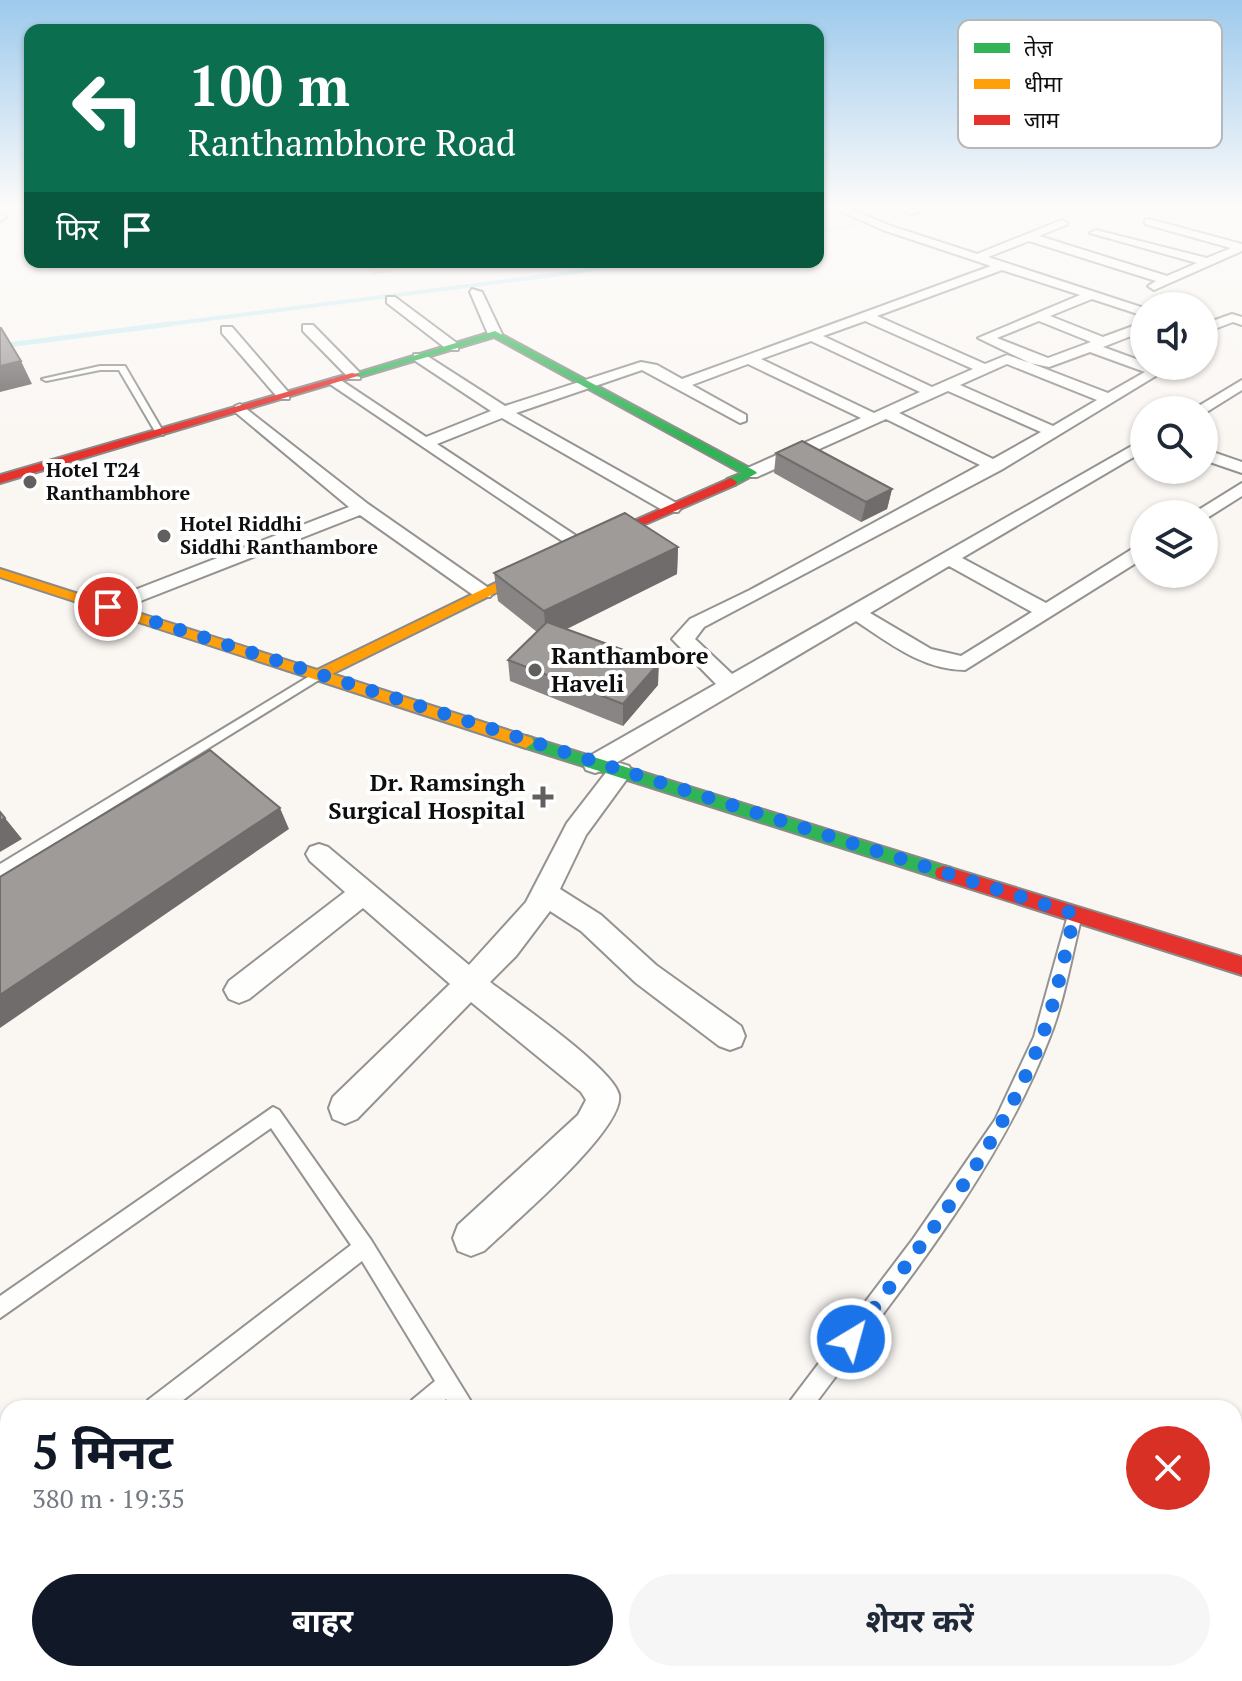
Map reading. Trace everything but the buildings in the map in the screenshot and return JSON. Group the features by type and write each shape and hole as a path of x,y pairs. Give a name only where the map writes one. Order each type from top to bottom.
{"street":[{"path":"681,384 954,283"},
{"path":"1052,283 1130,308"},
{"path":"1114,303 1159,283"},
{"path":"476,292 495,334 751,473"},
{"path":"1089,296 985,338 1013,357 1109,399"},
{"path":"391,300 453,347"},
{"path":"866,316 985,369"},
{"path":"1038,316 1130,357"},
{"path":"1218,324 1239,317"},
{"path":"308,328 355,376"},
{"path":"227,330 284,396"},
{"path":"318,675 580,547 751,473 807,456 881,416 1013,357 1049,363 1130,331"},
{"path":"0,479 495,334"},
{"path":"811,336 1054,432"},
{"path":"419,357 503,412 672,508"},
{"path":"749,359 995,466"},
{"path":"424,443 584,383 641,366 652,368 740,418"},
{"path":"730,685 683,639 697,623 757,594 902,506 995,466 1140,380"},
{"path":"334,382 580,547"},
{"path":"1218,399 1242,384"},
{"path":"240,409 362,508 483,593"},
{"path":"345,1108 471,984 536,910 607,768 730,685 1130,452"},
{"path":"1218,459 1242,468"},
{"path":"1218,503 1242,488"},
{"path":"108,607 362,508"},
{"path":"948,558 1048,612"},
{"path":"855,612 951,666 965,663 1130,559"},
{"path":"0,573 607,768 1242,965"},
{"path":"319,854 471,984 592,1081 603,1096 601,1111 590,1126 471,1238"},
{"path":"239,990 364,892"},
{"path":"544,893 591,923 646,974 730,1036"}],"lane":[{"path":"46,379 112,367 122,368 160,433"},
{"path":"0,871 318,675"},
{"path":"805,1400 920,1246 1001,1126 1042,1037 1075,914"},
{"path":"0,1308 273,1116 364,1247 459,1400"},
{"path":"166,1400 364,1247"},
{"path":"429,1400 448,1383"}],"waterway":[{"path":"154,326 487,283"},
{"path":"0,346 170,324"}],"traffic: fast":[{"path":"356,375 495,334 751,473 731,482"},
{"path":"526,742 944,873"}],"traffic: slow":[{"path":"318,675 543,564"},
{"path":"0,573 526,742"}],"traffic: jam":[{"path":"0,479 356,375"},
{"path":"592,542 731,482"},
{"path":"944,873 1242,966"}],"place":[{"name":"Hotel T24 Ranthambhore","path":"30,482"},
{"name":"Hotel Riddhi Siddhi Ranthambore","path":"164,536"},
{"name":"Ranthambore Haveli","path":"535,670"},
{"name":"Dr. Ramsingh Surgical Hospital","path":"543,797"}],"route":[{"path":"108,607 1075,914 1042,1037 1001,1126 920,1246 851,1339"}]}
